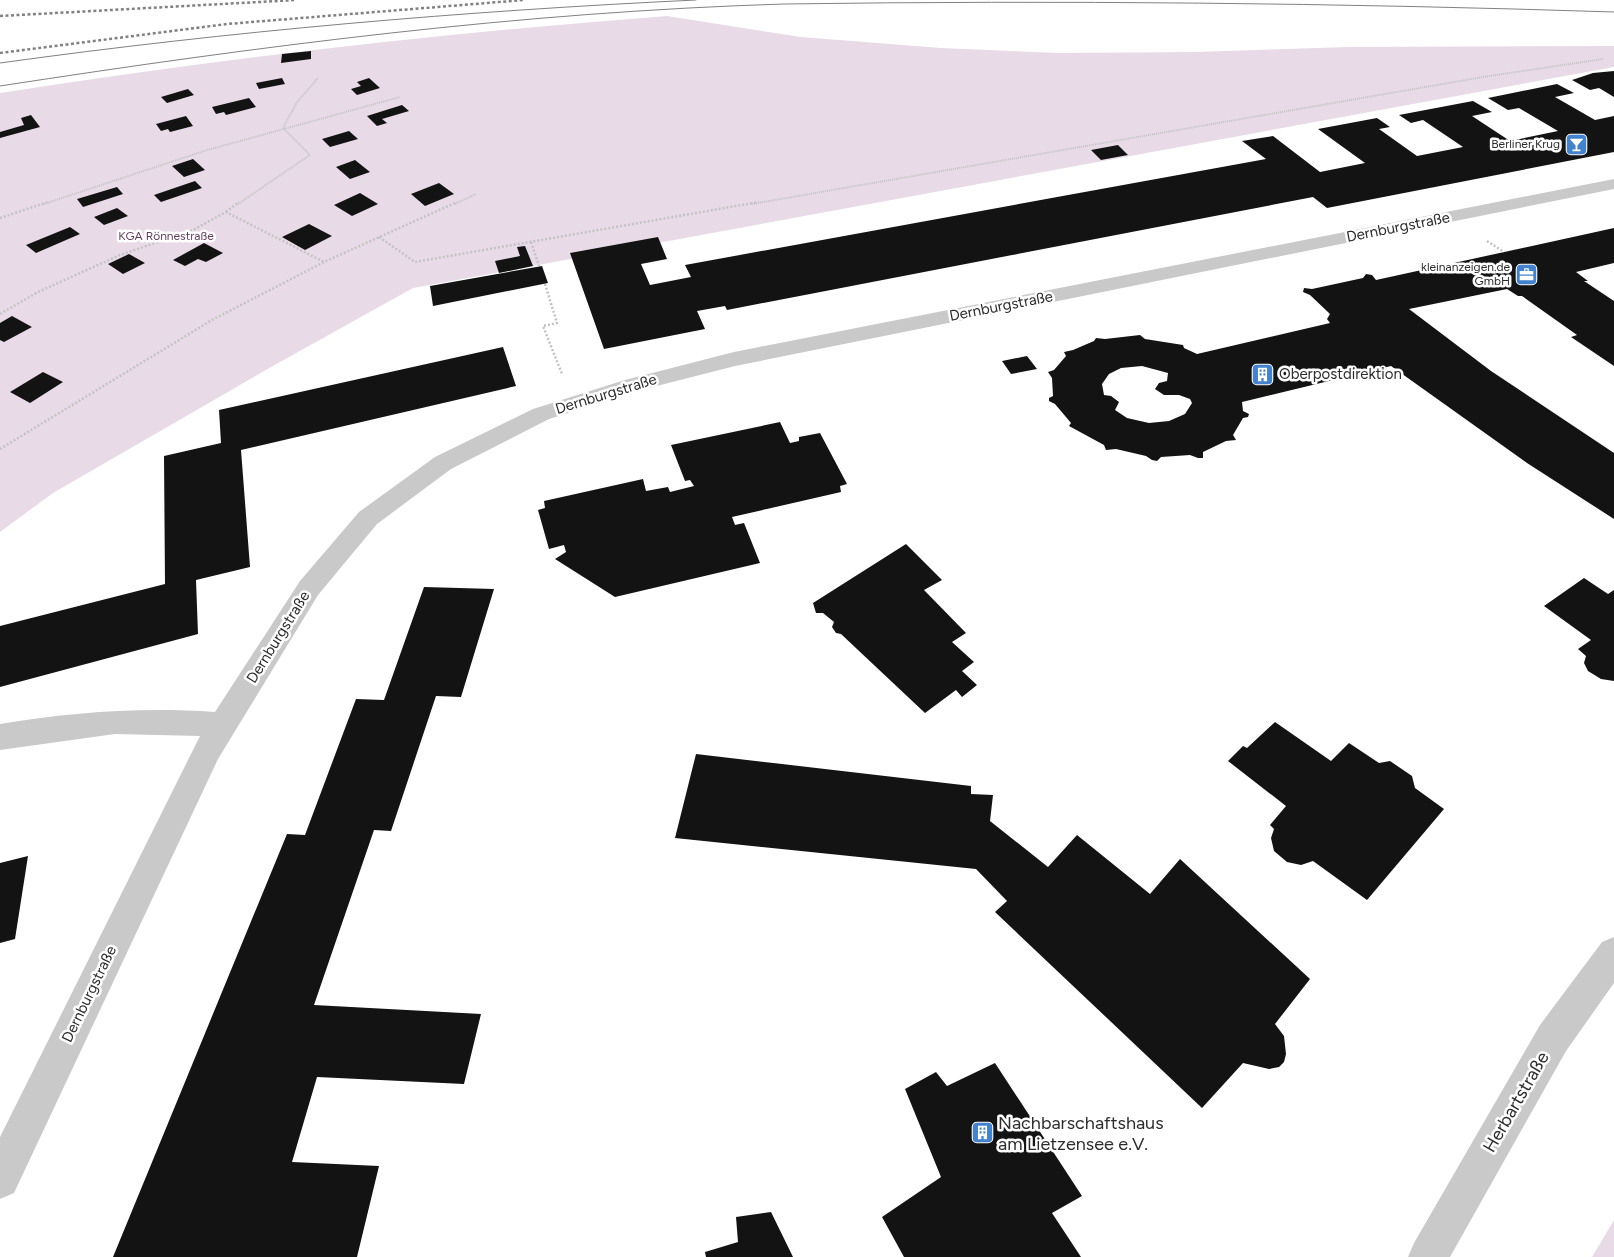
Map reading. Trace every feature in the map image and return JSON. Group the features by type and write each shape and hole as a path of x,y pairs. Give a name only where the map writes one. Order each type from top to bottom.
{"street":[{"name":"Dernburgstraße","path":"0,1179 12,1133 207,751 309,588 368,518 443,463 541,414 632,385 734,359 1614,184"},
{"path":"0,737 59,726 122,722 154,721 224,725"},
{"name":"Herbartstraße","path":"1428,1257 1553,1038 1614,954"}],"path":[{"path":"379,237 415,262 1444,83 1603,59"},
{"path":"283,128 297,102 318,78"},
{"path":"0,218 204,151 400,97"},
{"path":"0,314 38,292 112,258 193,230 226,212 251,193 294,169 310,155 283,128"},
{"path":"0,449 212,320 324,262 476,194"},
{"path":"226,212 324,262"},
{"path":"531,242 539,266"},
{"path":"1496,247 1504,252"},
{"path":"544,284 557,323 543,326 564,379"}],"green space":[{"name":"KGA Rönnestraße","path":"667,16 801,37 941,48 1059,53 1195,52 1348,47 1614,46 1614,67 413,288 271,367 53,493 0,532 0,93 83,80 333,48 500,30"},
{"path":"1614,1220 1614,1257 1592,1257"}],"building":[{"path":"311,51 311,59 281,63 282,54"},
{"path":"1614,71 1614,97 1599,88 1590,90 1572,80 1593,73"},
{"path":"282,78 285,84 259,89 256,83"},
{"path":"369,78 380,88 357,95 351,89 361,86 357,82"},
{"path":"1557,84 1574,93 1555,97 1595,120 1614,116 1614,152 1327,208 1313,197 727,310 725,306 697,311 705,329 604,349 570,253 658,237 667,259 641,264 650,285 691,277 685,265 1266,159 1242,141 1273,136 1320,172 1365,163 1318,129 1377,118 1390,127 1379,129 1417,156 1463,147 1423,120 1411,123 1399,115 1473,101 1492,112 1472,116 1510,141 1558,131 1519,108 1508,110 1488,98"},
{"path":"188,89 194,95 167,103 161,97"},
{"path":"249,98 256,107 226,115 224,112 216,114 212,107"},
{"path":"402,105 409,111 382,119 387,123 377,126 367,116"},
{"path":"31,115 40,127 0,138 0,132 24,125 21,118"},
{"path":"186,116 193,126 170,132 168,129 161,131 156,124"},
{"path":"349,131 358,139 330,147 322,139"},
{"path":"1118,145 1128,155 1101,160 1091,150"},
{"path":"193,159 205,170 184,177 172,166"},
{"path":"355,160 370,172 350,179 336,167"},
{"path":"195,181 202,188 161,202 154,195"},
{"path":"439,183 454,194 425,206 411,194"},
{"path":"117,187 123,194 83,207 77,199"},
{"path":"360,193 378,204 352,216 334,205"},
{"path":"117,208 128,216 104,225 94,217"},
{"path":"309,224 332,236 305,250 282,237"},
{"path":"70,227 80,234 36,253 26,245"},
{"name":"Oberpostdirektion","path":"1614,228 1614,263 1576,272 1588,281 1584,281 1614,301 1614,366 1571,337 1577,335 1522,296 1518,296 1507,289 1409,309 1491,371 1614,453 1614,519 1527,463 1391,366 1242,402 1243,411 1249,414 1248,417 1243,418 1233,435 1236,440 1226,441 1203,452 1203,458 1190,455 1161,457 1157,461 1146,456 1116,449 1106,450 1104,445 1069,426 1071,423 1055,404 1049,401 1049,398 1053,396 1052,378 1048,372 1054,370 1066,356 1064,352 1094,341 1096,338 1105,339 1140,335 1145,339 1183,345 1184,348 1197,354 1330,323 1327,319 1330,314 1310,295 1303,292 1304,288 1312,289 1363,278 1366,274 1372,275 1376,280","holes":["1142,366 1168,373 1167,381 1159,383 1155,389 1164,395 1179,395 1190,399 1192,403 1185,414 1169,421 1149,423 1127,418 1115,410 1119,402 1111,396 1104,395 1102,384 1109,374 1121,368"]},
{"path":"204,243 223,253 206,262 198,259 185,266 173,260"},
{"path":"525,246 533,266 499,273 495,261 520,256 517,247"},
{"path":"129,254 145,263 123,274 108,264"},
{"path":"542,266 548,283 433,306 430,286"},
{"path":"12,316 32,327 4,342 0,340 0,323"},
{"path":"503,347 516,386 241,450 250,567 196,580 198,634 0,687 0,626 165,584 164,456 221,443 219,410"},
{"path":"1027,356 1037,369 1011,374 1002,361"},
{"path":"43,372 63,382 30,403 10,392"},
{"path":"780,422 790,443 799,441 799,437 820,433 847,484 840,486 841,492 732,517 735,525 744,523 760,563 615,597 555,559 566,552 564,545 549,549 538,510 545,508 544,501 643,479 646,491 668,487 670,492 694,486 690,480 685,481 671,445"},
{"path":"906,544 942,580 924,590 966,633 952,642 974,662 962,671 977,685 962,697 956,690 925,713 841,634 836,633 832,627 834,622 823,613 816,613 813,603"},
{"path":"1584,578 1608,594 1614,590 1614,681 1601,679 1588,671 1584,663 1586,656 1578,649 1591,640 1544,606"},
{"path":"424,587 494,589 461,697 436,696 391,831 374,830 314,1005 481,1014 464,1084 317,1077 292,1162 379,1166 357,1257 113,1257 287,834 305,835 356,699 384,700"},
{"path":"1275,722 1331,761 1349,743 1379,763 1390,761 1412,776 1415,788 1444,809 1367,900 1313,861 1301,865 1287,862 1274,851 1271,838 1274,829 1270,825 1286,806 1228,761 1243,746 1247,748"},
{"path":"696,754 971,786 971,794 993,795 990,821 1048,867 1077,835 1150,894 1180,859 1310,979 1275,1024 1284,1036 1286,1054 1284,1062 1279,1067 1269,1069 1243,1063 1202,1108 995,912 1007,901 976,869 675,838"},
{"path":"28,856 15,939 0,943 0,863"},
{"name":"Nachbarschaftshaus am Lietzensee e.V.","path":"995,1063 1082,1196 1052,1213 1081,1257 904,1257 882,1217 941,1177 905,1089 936,1072 947,1086"},
{"path":"771,1212 793,1257 706,1257 705,1252 738,1242 736,1217"}],"tram line":[{"path":"0,63 173,41 434,16 696,0"},
{"path":"0,86 195,57 391,33 489,23 685,8 784,4 1096,2 1407,6 1614,12"}],"railway":[{"path":"0,16 296,0"},
{"path":"0,53 227,24 524,0"}],"place":[{"name":"Berliner Krug","path":"1576,144"},
{"name":"kleinanzeigen.de GmbH","path":"1526,274"},
{"name":"Oberpostdirektion","path":"1263,374"},
{"name":"Nachbarschaftshaus am Lietzensee e.V.","path":"982,1133"}]}
